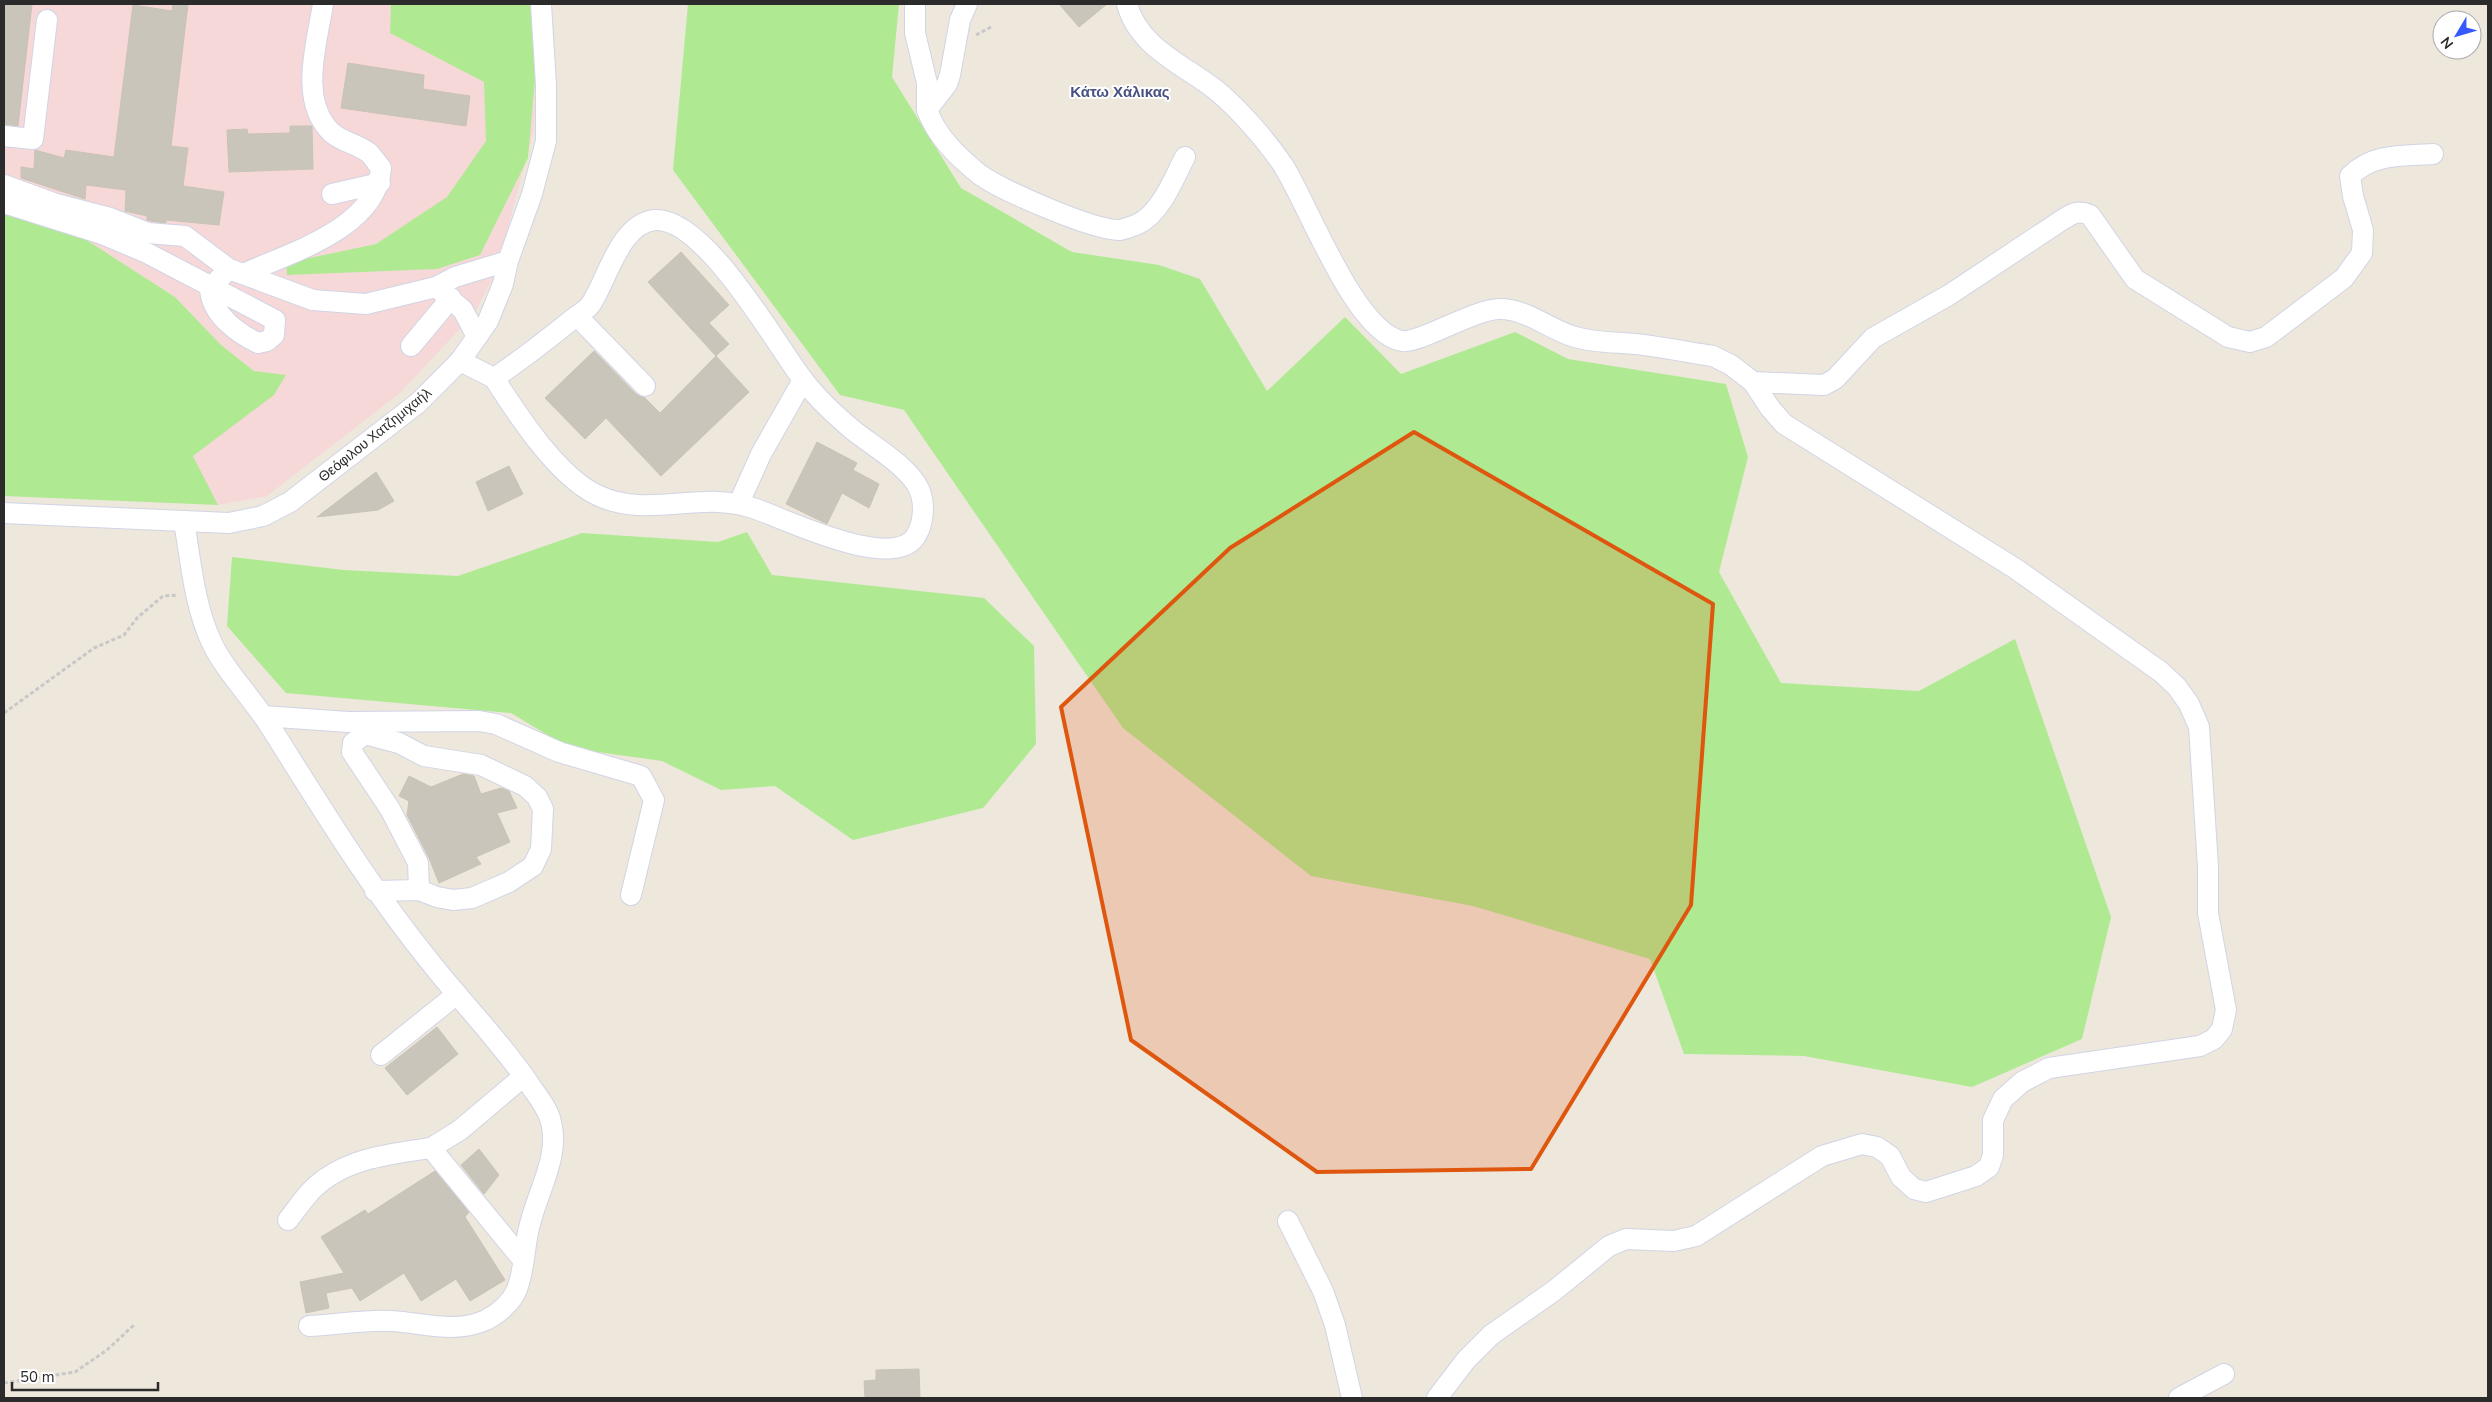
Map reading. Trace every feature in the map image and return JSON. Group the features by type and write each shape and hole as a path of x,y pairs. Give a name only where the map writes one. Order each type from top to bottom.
{"street":[{"path":"4,203 66,222 128,245 167,263 210,288 236,272 328,235 352,220 370,200 380,183 381,168 368,152 332,133 320,118 314,101 312,77 323,4"},
{"name":"Θεόφιλου Χατζημιχαήλ","path":"4,513 229,523 263,516 290,502 418,403 460,361 488,321 503,284 508,261 532,194 546,141 546,85 540,4"},
{"path":"915,4 915,33 927,83 927,110 934,129 952,150 981,175 1020,195 1096,226 1120,230 1139,223 1152,213 1185,157"},
{"path":"927,110 947,84 960,20 967,4"},
{"path":"1127,4 1135,24 1150,42 1218,91 1258,134 1283,165 1343,280 1368,317 1389,336 1402,341 1411,341 1463,319 1498,309 1514,310 1575,337 1713,356 1731,365 1753,382 1770,408 1784,424 2016,569 2161,672 2177,687 2189,704 2199,727 2208,867 2208,913 2226,1010 2222,1029 2214,1039 2200,1046 2049,1068 2022,1082 2002,1099 1993,1120 1993,1155 1989,1166 1976,1176 1926,1192 1914,1189 1901,1177 1890,1156 1877,1147 1862,1144 1822,1156 1696,1236 1674,1241 1626,1239 1609,1246 1555,1290 1491,1335 1466,1360 1437,1398"},
{"path":"4,136 33,138 47,20"},
{"path":"1753,382 1824,385 1835,379 1873,338 1949,296 2074,212 2081,212 2090,216 2135,279 2156,294 2228,337 2250,342 2266,337 2344,278 2362,253 2363,230 2353,196 2350,176 2360,166 2382,157 2433,154"},
{"path":"332,194 380,183"},
{"path":"4,185 56,204 110,218 148,233 185,236 236,272 312,300 366,304 443,293"},
{"path":"460,361 494,378 518,416 563,469 595,494 633,505 656,506 691,501 720,500 739,503 840,541 894,549 911,543 919,532 923,510 919,488 906,472 826,406 803,380 750,300 708,252 682,226 668,221 653,220 636,228 616,253 590,306 523,359 494,378"},
{"path":"411,346 443,293 455,277 508,261"},
{"path":"443,293 467,315 477,337"},
{"path":"577,316 645,386"},
{"path":"739,503 761,454 803,380"},
{"path":"184,522 203,620 212,644 263,716 375,891 524,1076 544,1105 552,1122 553,1144 550,1163 530,1224 516,1291 502,1309 487,1319 468,1326 446,1327 390,1320 309,1326"},
{"path":"263,716 348,722 479,721 496,724 559,752 641,776 654,800 631,895"},
{"path":"375,891 419,890 437,898 453,900 472,898 510,882 533,866 541,849 543,809 537,797 525,786 480,765 424,756 399,743 365,734 353,743 352,752 390,810 418,863 419,890"},
{"path":"381,1055 457,994"},
{"path":"288,1220 310,1192 346,1167 377,1156 431,1148 460,1130 524,1076"},
{"path":"431,1148 478,1208 523,1260"},
{"path":"1288,1220 1323,1291 1335,1325 1352,1398"},
{"path":"2178,1398 2224,1374"}],"path":[{"path":"4,713 94,648 124,635 137,618 163,596 197,593"},
{"path":"4,1383 75,1372 107,1350 134,1324"}],"highlighted area":[{"path":"1414,432 1713,604 1691,905 1531,1169 1317,1172 1131,1040 1061,707 1230,548"}],"shaded area":[{"path":"4,4 530,4 535,79 534,130 496,272 474,314 400,393 267,496 218,505 193,457 254,371 221,345 175,297 74,232 4,214"}],"green space":[{"path":"391,4 531,4 535,79 528,158 480,255 437,269 287,275 286,263 376,244 447,197 486,141 484,82 390,33"},
{"path":"688,4 899,4 892,77 961,188 1072,252 1159,265 1200,279 1267,391 1345,317 1401,374 1515,332 1568,359 1726,384 1748,457 1719,572 1781,683 1919,691 2015,639 2111,917 2082,1039 1972,1087 1804,1056 1684,1054 1650,959 1473,906 1311,876 1123,728 904,410 840,395 673,170"},
{"path":"4,214 74,232 175,297 221,345 254,371 286,375 274,395 193,456 218,505 4,496"},
{"path":"747,532 772,575 984,598 1034,646 1036,744 983,808 853,840 775,786 721,790 662,761 569,748 511,713 286,693 227,626 232,557 344,570 458,576 582,533 718,542"}],"building":[{"path":"4,4 32,4 18,126 4,124"},
{"path":"173,4 188,4 171,146 188,148 183,186 224,192 219,225 166,220 166,223 147,220 147,216 125,211 126,190 86,185 85,199 21,178 21,167 34,169 35,150 64,158 66,150 114,157 133,5 172,11"},
{"path":"1059,4 1107,4 1079,27"},
{"path":"348,63 424,75 423,89 470,96 466,126 341,108"},
{"path":"290,126 312,126 313,169 229,172 227,130 247,129 248,134 290,133"},
{"path":"681,252 729,305 709,323 729,344 716,356 648,282"},
{"path":"594,351 636,394 645,398 660,413 716,356 749,392 661,476 606,418 585,439 545,398"},
{"path":"817,442 857,463 853,470 879,484 869,508 842,493 827,524 786,504"},
{"path":"509,466 523,494 488,511 476,482"},
{"path":"376,472 394,501 378,510 317,517"},
{"path":"463,774 474,776 481,794 501,788 509,791 517,808 497,813 510,842 476,857 481,864 439,883 429,858 407,815 409,801 399,796 409,776 431,787"},
{"path":"437,1027 458,1054 407,1095 385,1068"},
{"path":"479,1149 499,1175 484,1194 461,1165"},
{"path":"435,1171 469,1212 465,1217 505,1280 470,1301 456,1279 421,1301 404,1273 360,1301 352,1288 326,1293 329,1308 306,1313 300,1282 344,1273 321,1237 365,1210 368,1214"},
{"path":"919,1369 920,1398 865,1398 864,1381 876,1380 876,1370"}],"district":[{"name":"Κάτω Χάλικας","path":"1120,92"}]}
